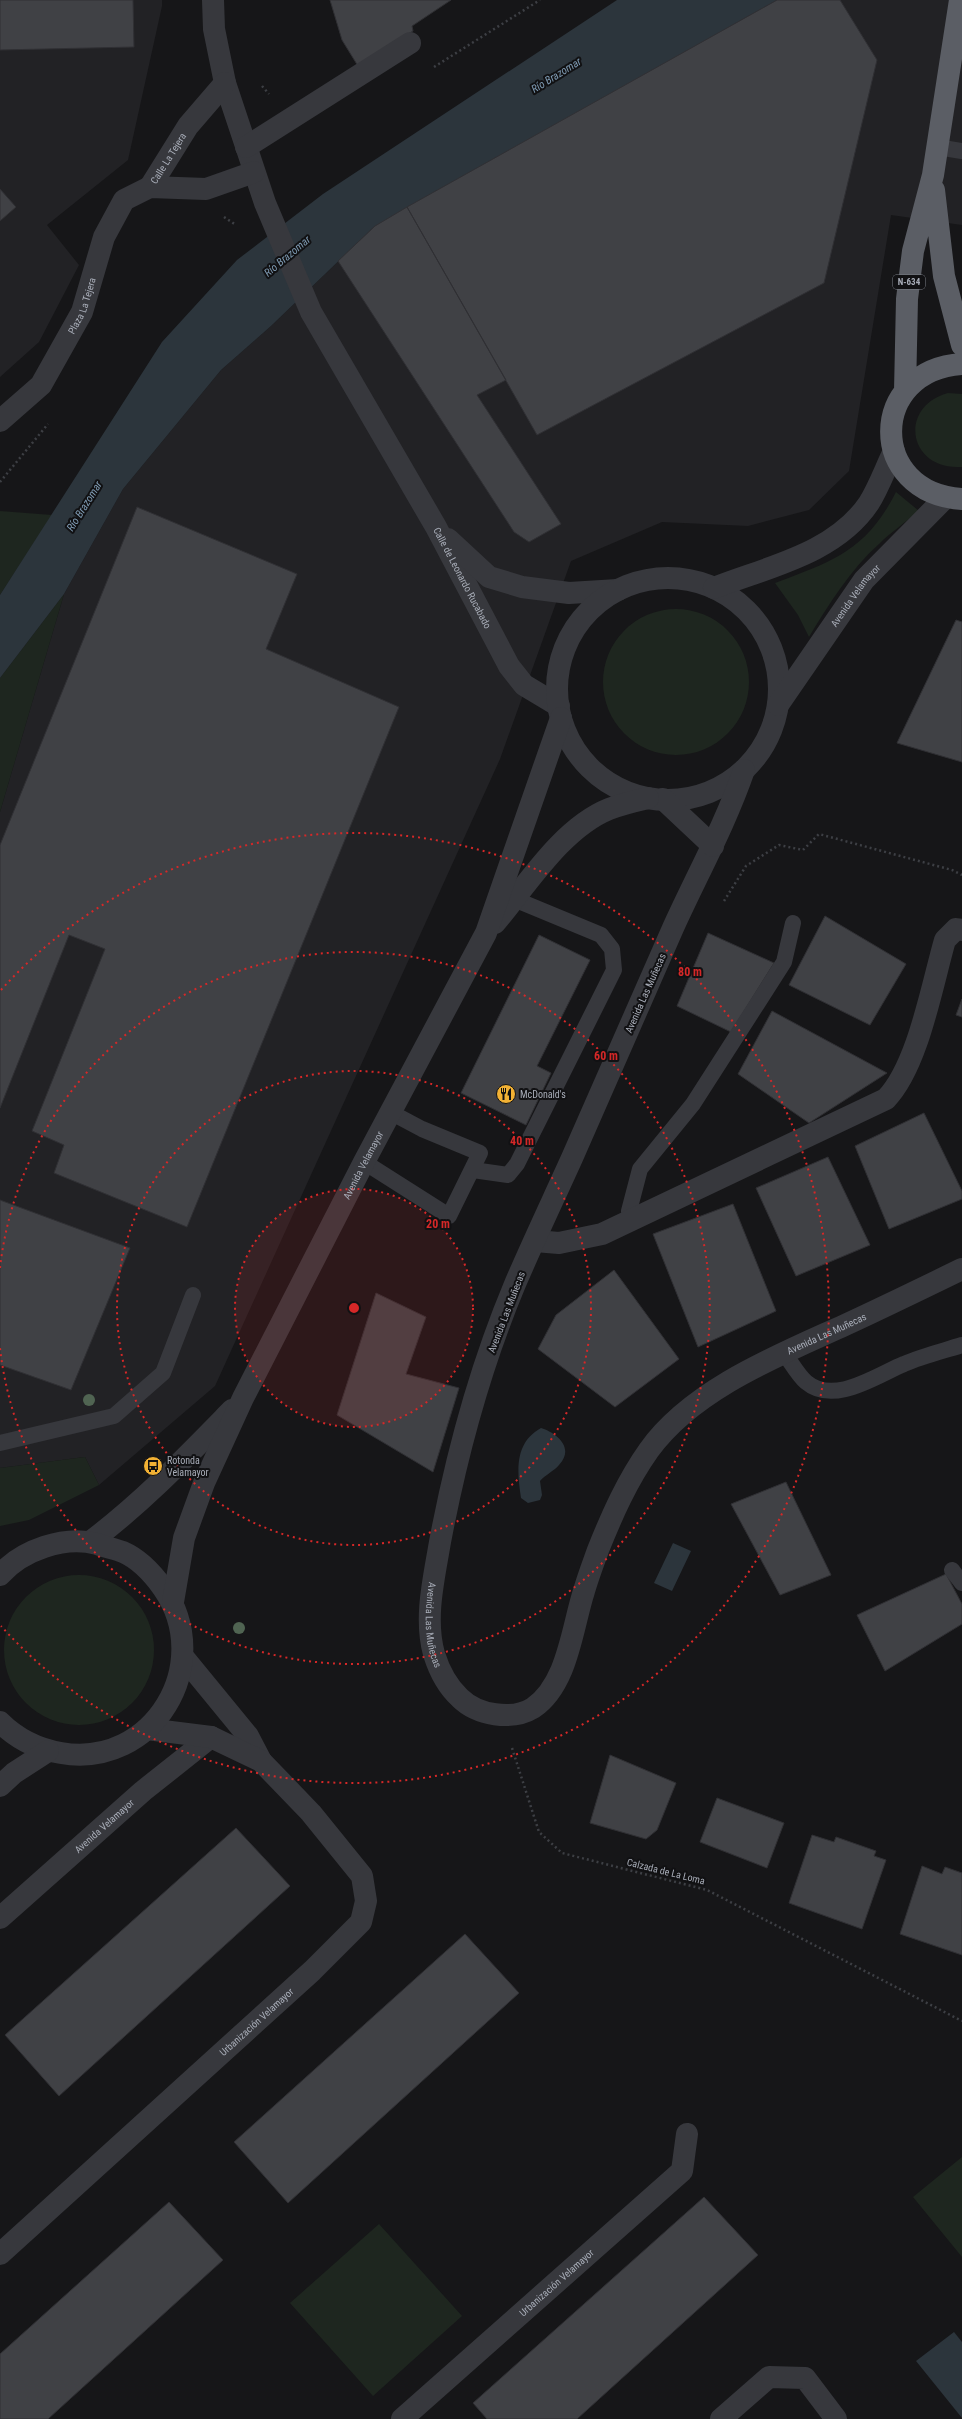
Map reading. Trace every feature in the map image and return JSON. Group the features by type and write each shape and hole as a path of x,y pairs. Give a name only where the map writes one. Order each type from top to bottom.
{"highway":[{"name":"N-634","path":"905,391 907,299 913,251 933,175 960,0"},
{"name":"N-634","path":"933,175 944,276 962,345"},
{"name":"N-634","path":"953,498 927,492 912,481 901,467 894,450 891,430 895,409 905,391 922,374 944,366 962,364"}],"street":[{"path":"213,0 214,30 224,82 265,203 310,312 436,527"},
{"path":"246,147 410,43"},
{"name":"Calle La Tejera","path":"224,82 188,126 150,187 206,189 254,172"},
{"name":"Plaza La Tejera","path":"0,421 41,385 82,312 104,237 124,200 150,187"},
{"path":"714,588 806,554 841,533 868,503 894,450"},
{"name":"Avenida Velamayor","path":"778,705 864,580 953,498"},
{"name":"Calle de Leonardo Rucabado","path":"436,527 489,578 522,587 569,592 618,590"},
{"name":"Calle de Leonardo Rucabado","path":"436,527 509,666 524,685 560,712"},
{"path":"666,579 682,579 714,588 744,608 766,636 778,669 778,705 775,719 763,747 744,770 709,793 678,799 655,798 618,787 593,770 573,746 560,712 558,672 569,639 590,611 618,590 649,580 666,579"},
{"path":"486,933 560,712"},
{"name":"Avenida Las Muñecas","path":"744,770 731,808 691,893 675,923 514,1286 486,1368 461,1452 445,1519 433,1581 431,1607 433,1652 442,1675 456,1695 468,1706 484,1713 502,1715 531,1709 548,1693 559,1674 583,1592 598,1550 616,1507 652,1446 678,1420 699,1402 784,1353 962,1269"},
{"path":"655,798 713,846"},
{"path":"486,933 558,846 580,826 609,810 655,798"},
{"path":"535,1241 559,1243 602,1234 886,1099 897,1088 916,1043 945,940 956,929 962,930"},
{"name":"Avenida Velamayor","path":"173,1602 184,1538 204,1483 243,1398 390,1112 486,933"},
{"name":"Avenida Velamayor","path":"90,1542 128,1513 166,1478 243,1398"},
{"path":"0,1722 26,1743 48,1751 74,1755 100,1752 125,1744 147,1729 165,1709 178,1684 184,1658 182,1629 173,1602 153,1573 124,1552 90,1542 67,1542 43,1547 22,1557 1,1572"},
{"name":"Urbanización Velamayor","path":"0,2254 312,1972 362,1922 366,1901 362,1876 311,1813 260,1761 248,1736 184,1658"},
{"name":"Urbanización Velamayor","path":"147,1729 211,1737 260,1761"},
{"name":"Avenida Velamayor","path":"0,1918 143,1791 211,1737"},
{"path":"0,1786 14,1773 48,1751"},
{"name":"Urbanización Velamayor","path":"402,2419 682,2171 687,2134"},
{"path":"721,2419 769,2377 805,2378 836,2419"}],"lane":[{"path":"937,147 962,151"},
{"path":"473,1170 508,1175 518,1164 614,970 612,949 601,935 514,899"},
{"path":"631,1221 629,1211 640,1169 693,1104 784,962 793,923"},
{"path":"364,1162 449,1216 473,1170 480,1153 422,1129 390,1112"},
{"path":"0,1443 114,1416 163,1373 193,1295"},
{"path":"784,1353 807,1383 823,1389 834,1391 854,1387 905,1364 962,1345"}],"path":[{"path":"691,893 720,907 746,866 779,844 803,850 819,834 962,875"},
{"name":"Calzada de La Loma","path":"502,1715 539,1832 562,1853 708,1890 962,2021"}],"shaded area":[{"path":"0,0 162,0 162,6 128,160 47,225 79,265 39,342 0,377"},
{"path":"777,0 962,0 962,225 891,215 849,471 809,510 748,526 662,522 571,561 500,759 215,1386 99,1485 85,1457 0,1468 0,812 64,594 123,489 221,370 271,326 375,226"},
{"path":"948,393 962,394 962,467 943,465 929,458 920,448 916,436 916,423 921,411 932,400"},
{"path":"896,492 919,511 868,554 849,576 809,637 798,615 775,583 831,560 860,541 873,528 885,512"},
{"path":"0,511 52,515 0,595"},
{"path":"64,594 0,812 0,678"},
{"path":"669,609 683,609 704,614 717,621 728,630 737,641 744,654 748,668 748,696 744,710 737,723 728,734 717,743 704,750 683,755 669,755 648,750 635,743 624,734 615,723 608,710 603,689 603,675 608,654 615,641 624,630 635,621 648,614"},
{"path":"85,1457 99,1485 29,1520 0,1526 0,1468"},
{"path":"72,1575 86,1575 101,1578 114,1584 127,1592 137,1602 151,1628 154,1650 153,1665 148,1679 137,1698 127,1708 101,1722 86,1725 72,1725 57,1722 44,1716 31,1708 21,1698 7,1672 4,1657 4,1643 7,1628 13,1615 21,1602 31,1592 57,1578"},
{"path":"962,2157 962,2257 913,2197"},
{"path":"379,2224 462,2316 373,2396 290,2303"}],"water":[{"name":"Río Brazomar","path":"617,0 777,0 375,226 271,326 221,370 123,489 64,594 0,678 0,595 162,342 237,260 323,194"},
{"path":"541,1428 558,1437 565,1447 565,1453 559,1465 540,1481 542,1495 540,1500 528,1503 521,1498 518,1468 519,1458 526,1441 532,1434"},
{"path":"673,1543 691,1551 672,1591 654,1583"},
{"path":"954,2332 962,2342 962,2418 916,2361"}],"building":[{"path":"0,0 133,0 134,47 0,50"},
{"path":"330,0 451,0 412,26 413,31 358,66 342,40"},
{"path":"777,0 840,0 877,60 824,283 537,435 407,207"},
{"path":"0,189 16,207 0,221"},
{"path":"407,207 506,380 477,395 561,524 529,542 514,532 338,261 375,226"},
{"path":"137,507 297,574 266,649 399,707 187,1227 54,1173 64,1145 32,1131 105,949 69,935 0,1108 0,845"},
{"path":"956,620 962,622 962,762 897,743"},
{"path":"825,916 906,964 870,1025 789,985"},
{"path":"708,933 774,963 731,1032 677,1006"},
{"path":"539,935 590,960 537,1066 551,1073 526,1125 461,1093"},
{"path":"962,999 962,1017 956,1015"},
{"path":"772,1011 887,1073 809,1123 738,1074"},
{"path":"924,1113 962,1191 962,1199 889,1229 855,1146"},
{"path":"828,1157 870,1245 796,1276 756,1188"},
{"path":"0,1200 130,1248 71,1390 0,1365"},
{"path":"733,1204 776,1311 698,1347 653,1234"},
{"path":"614,1270 679,1359 615,1407 538,1349 556,1315"},
{"path":"376,1293 426,1317 406,1374 459,1388 433,1472 337,1415"},
{"path":"786,1482 831,1575 780,1595 731,1504"},
{"path":"946,1574 962,1604 962,1624 885,1671 857,1615"},
{"path":"610,1755 676,1783 657,1830 646,1839 590,1823"},
{"path":"717,1798 784,1823 767,1868 700,1842"},
{"path":"236,1828 290,1886 59,2096 5,2035"},
{"path":"812,1835 834,1842 836,1837 876,1851 874,1856 886,1860 862,1929 789,1903"},
{"path":"922,1866 942,1874 945,1867 962,1873 962,1955 900,1934"},
{"path":"465,1934 519,1993 288,2203 234,2142"},
{"path":"704,2197 758,2255 577,2419 487,2419 473,2403"},
{"path":"169,2202 223,2260 48,2419 0,2419 0,2354"}],"place":[{"name":"McDonald's","path":"506,1094"},
{"name":"Rotonda Velamayor","path":"153,1466"}]}
